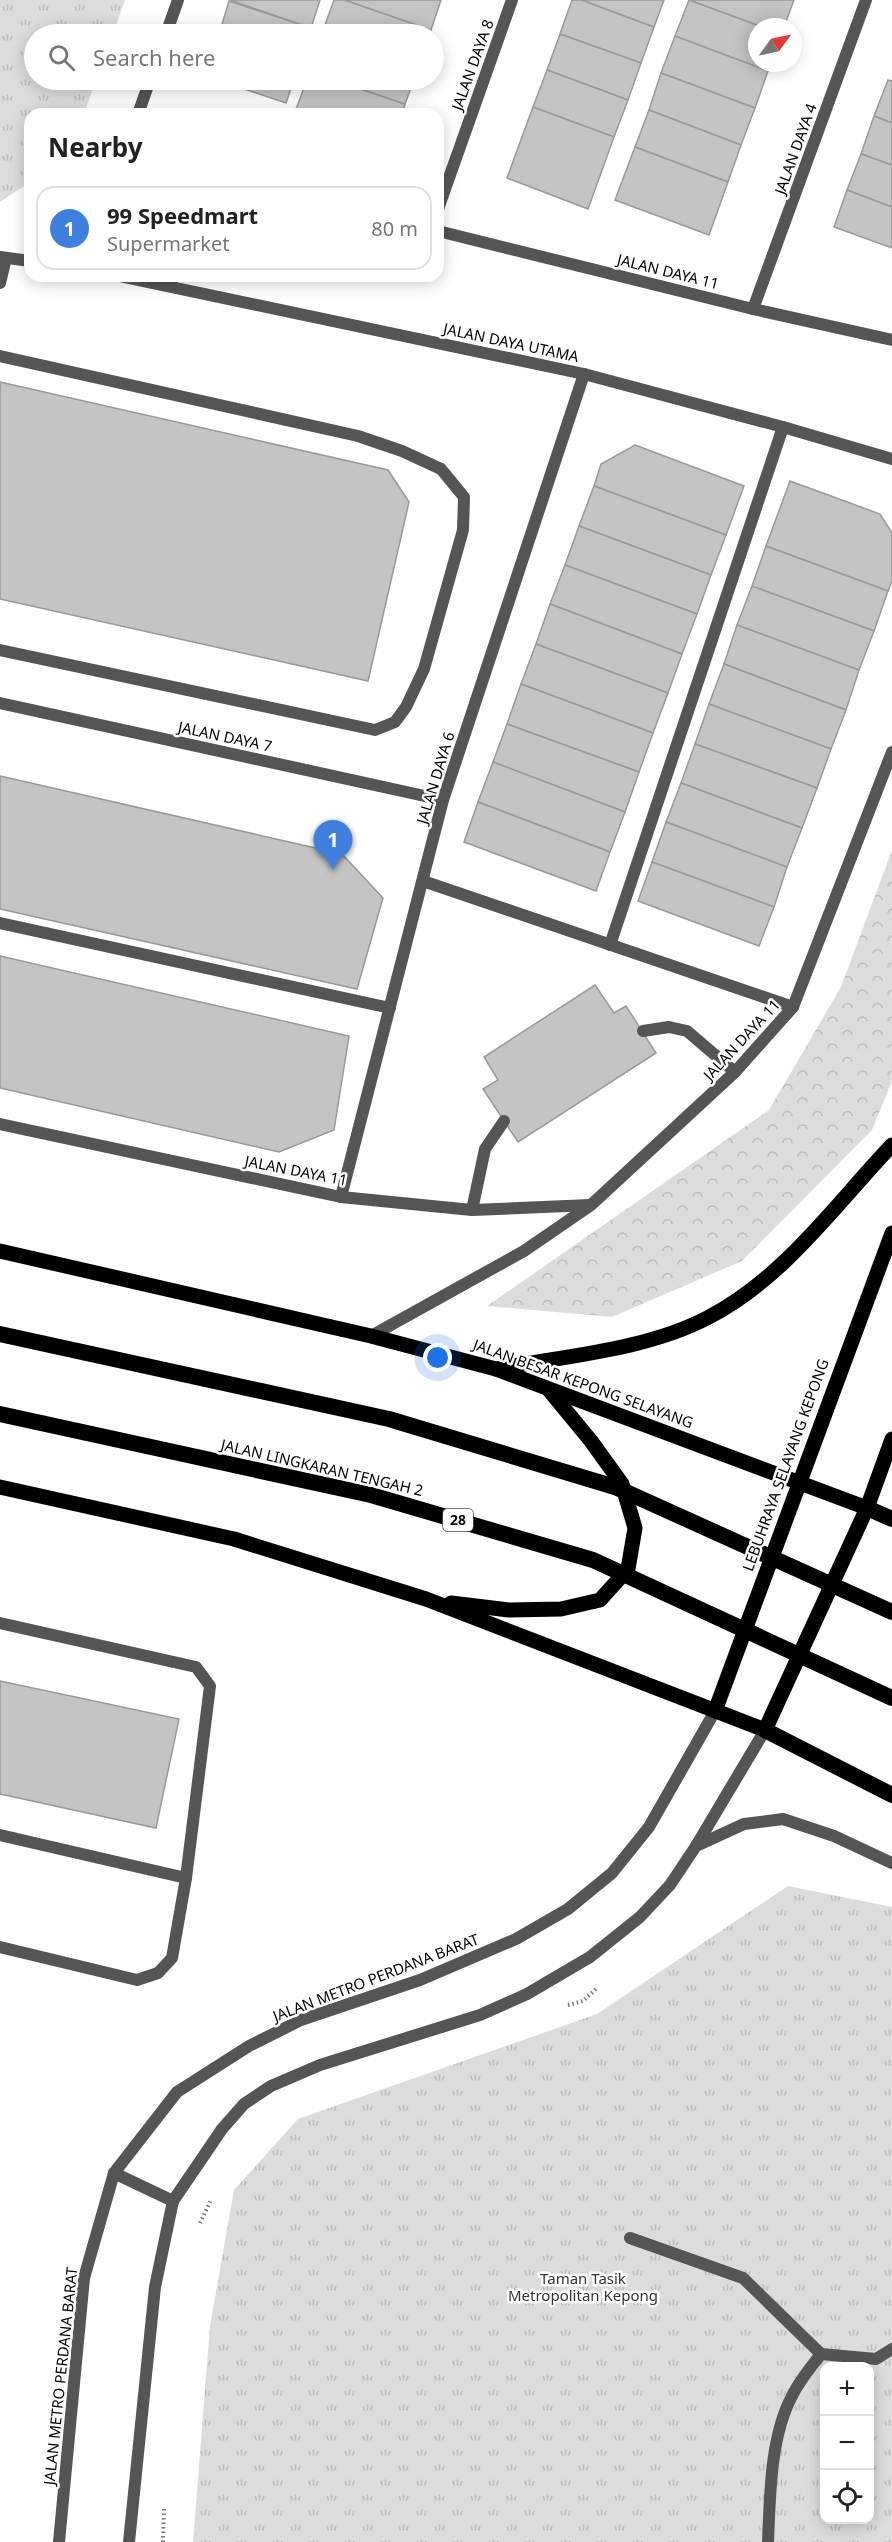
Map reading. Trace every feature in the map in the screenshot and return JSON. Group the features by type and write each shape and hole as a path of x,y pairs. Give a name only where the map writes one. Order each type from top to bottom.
{"highway":[{"path":"0,1334 389,1419 615,1487 892,1612"},
{"name":"JALAN LINGKARAN TENGAH 2","path":"0,1414 371,1495 593,1560 892,1698"},
{"path":"867,1508 892,1519"},
{"path":"765,1730 892,1795"}],"main road":[{"path":"496,1369 619,1348 709,1317 753,1289 804,1241 892,1145"},
{"name":"LEBUHRAYA SELAYANG KEPONG","path":"715,1711 892,1233"},
{"name":"JALAN BESAR KEPONG SELAYANG","path":"0,1251 371,1336 496,1369 867,1508"},
{"path":"426,1599 509,1610 561,1609 600,1600 628,1569 635,1528 622,1484 591,1441 549,1390"},
{"path":"0,1487 234,1539 426,1599 765,1730 867,1508 892,1438"}],"street":[{"path":"170,24 178,0"},
{"name":"JALAN DAYA 8","path":"444,192 513,0"},
{"name":"JALAN DAYA 4","path":"753,309 866,0"},
{"path":"140,108 146,90"},
{"name":"JALAN DAYA 11","path":"444,232 753,309 892,340"},
{"path":"0,283 3,257 24,260"},
{"name":"JALAN DAYA UTAMA","path":"147,282 584,374 783,427 892,459"},
{"path":"0,356 358,436 402,451 441,469 464,497 463,530 424,669 406,707 395,722 375,730 0,650"},
{"name":"JALAN DAYA 6","path":"341,1197 444,800 584,374"},
{"path":"609,945 783,427"},
{"name":"JALAN DAYA 7","path":"0,703 444,800"},
{"name":"JALAN DAYA 11","path":"371,1336 524,1251 591,1205 735,1072 793,1007 892,752"},
{"path":"423,881 793,1007"},
{"path":"0,923 390,1008"},
{"path":"643,1031 669,1027 687,1031 735,1072"},
{"path":"472,1210 486,1149 504,1121"},
{"name":"JALAN DAYA 11","path":"0,1124 341,1197 472,1210 591,1205"},
{"path":"0,1623 196,1667 210,1686 186,1878 172,1958 158,1973 137,1980 0,1947"},
{"name":"JALAN METRO PERDANA BARAT","path":"59,2542 84,2278 114,2174 177,2092 249,2046 301,2020 430,1976 516,1939 568,1909 612,1873 649,1827 715,1711"},
{"path":"129,2542 155,2287 174,2201 222,2129 244,2104 271,2086 320,2066 480,2015 527,1994 590,1957 640,1917 670,1885 765,1730"},
{"path":"696,1846 744,1824 783,1819 834,1836 892,1863"},
{"path":"0,1835 186,1878"},
{"path":"114,2174 174,2201"},
{"path":"630,2238 743,2278 821,2354 892,2361"},
{"path":"876,2359 892,2349"},
{"path":"768,2542 770,2490 780,2431 791,2396 821,2354"}],"path":[{"path":"561,2008 583,2001 601,1985"},
{"path":"198,2226 212,2198"},
{"path":"163,2542 164,2507"}],"green space":[{"path":"0,0 125,0 117,24 24,24 24,90 92,90 86,108 24,108 24,186 0,202"},
{"path":"892,850 892,1081 872,1130 742,1261 612,1317 487,1306 769,1110 841,987"},
{"name":"Taman Tasik Metropolitan Kepong","path":"788,1886 892,1907 892,2542 193,2542 210,2326 234,2190 298,2119 597,2014"}],"building":[{"path":"230,0 320,0 312,24 299,24"},
{"path":"334,0 345,0 414,24 325,24"},
{"path":"345,0 441,0 433,24 414,24"},
{"path":"572,0 582,0 654,27 641,63 560,34"},
{"path":"582,0 664,0 654,27"},
{"path":"689,0 794,0 787,18 748,18 748,22"},
{"path":"689,0 748,22 748,63 675,36"},
{"path":"229,1 299,24 222,24"},
{"path":"560,34 641,63 628,100 547,70"},
{"path":"675,36 748,63 748,72 768,72 755,108 661,73"},
{"path":"547,70 628,100 614,137 533,107"},
{"path":"661,73 755,108 741,145 649,110"},
{"path":"888,80 892,81 892,123 874,116"},
{"path":"247,90 291,90 286,103"},
{"path":"303,90 364,90 405,104 404,108 296,108"},
{"path":"364,90 410,90 405,104"},
{"path":"533,107 614,137 588,209 507,178"},
{"path":"649,110 741,145 728,182 635,147"},
{"path":"874,116 892,123 892,165 861,154"},
{"path":"635,147 728,182 709,235 615,200"},
{"path":"861,154 892,165 892,207 847,190"},
{"path":"847,190 892,207 892,248 834,227"},
{"path":"0,382 388,470 409,502 368,681 0,599"},
{"path":"635,445 744,486 726,535 594,486 601,464"},
{"path":"790,481 880,514 892,533 892,581 888,591 766,546"},
{"path":"594,486 726,535 711,575 579,526"},
{"path":"579,526 711,575 697,614 565,565"},
{"path":"766,546 888,591 874,631 752,586"},
{"path":"565,565 697,614 682,654 550,604"},
{"path":"752,586 874,631 859,670 737,625"},
{"path":"550,604 682,654 668,693 536,644"},
{"path":"737,625 859,670 846,710 724,664"},
{"path":"536,644 668,693 653,733 521,684"},
{"path":"724,664 846,710 831,749 709,704"},
{"path":"521,684 653,733 639,772 507,724"},
{"path":"709,704 831,749 817,788 695,744"},
{"path":"507,724 639,772 625,812 493,762"},
{"path":"695,744 817,788 802,828 681,783"},
{"path":"493,762 625,812 610,852 478,802"},
{"path":"0,776 342,854 383,898 357,989 0,909"},
{"path":"681,783 802,828 787,867 666,822"},
{"path":"478,802 610,852 596,891 464,842"},
{"path":"666,822 787,867 774,907 652,862"},
{"path":"652,862 774,907 759,946 638,901"},
{"path":"0,956 349,1036 334,1130 279,1152 0,1088"},
{"path":"595,985 614,1013 626,1006 656,1053 518,1142 483,1089 498,1080 484,1057"},
{"path":"0,1681 179,1719 156,1828 0,1794"}],"place":[{"name":"99 Speedmart","path":"333,870"}]}
